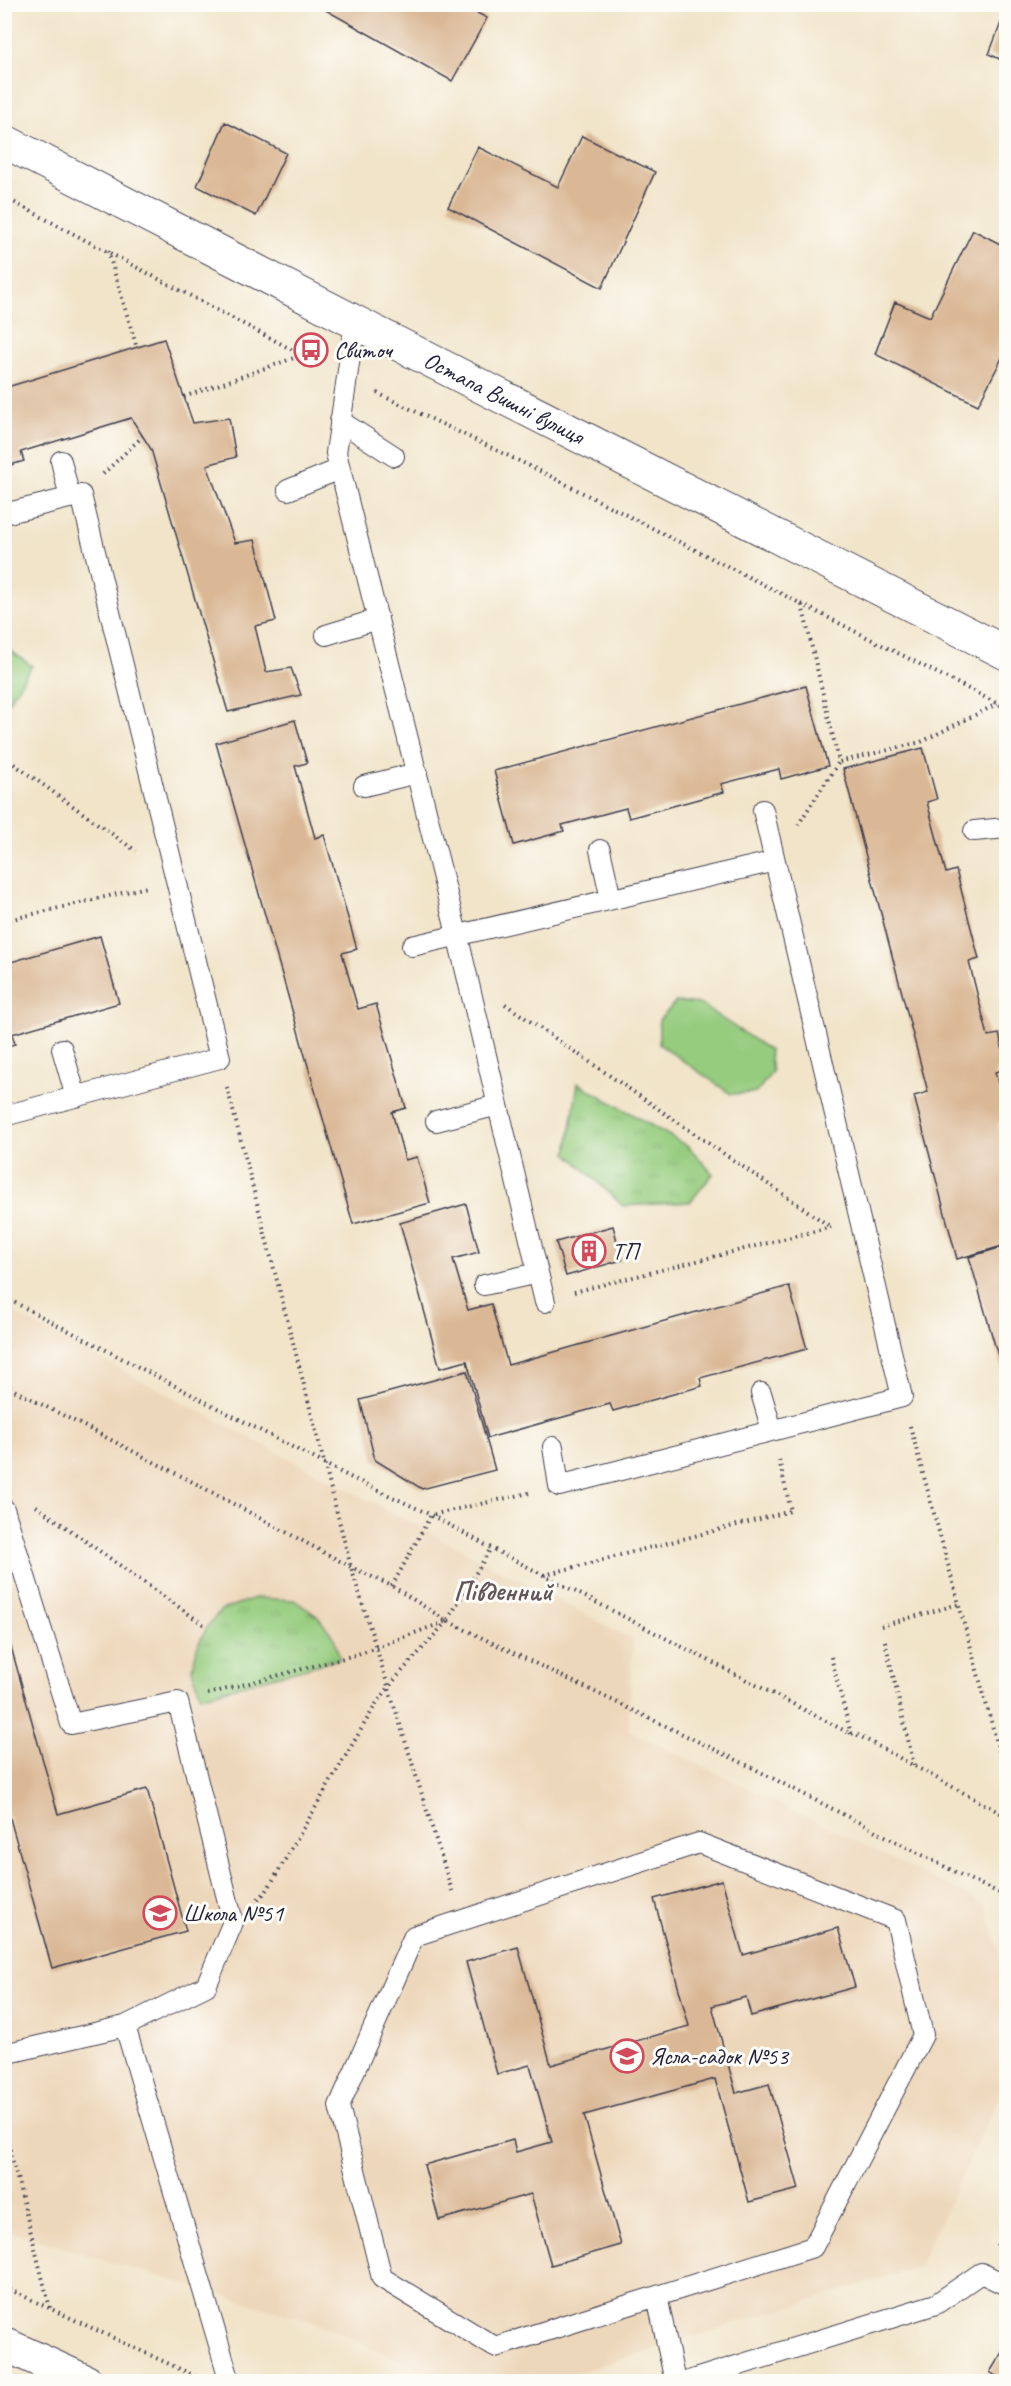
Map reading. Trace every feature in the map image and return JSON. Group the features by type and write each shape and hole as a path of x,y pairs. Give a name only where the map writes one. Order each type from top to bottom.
{"street":[{"name":"Остапа Вишні вулиця","path":"4,141 1006,653"},
{"path":"4,2344 87,2382"}],"lane":[{"path":"355,322 336,453 457,934 545,1302"},
{"path":"340,421 394,456"},
{"path":"4,1116 220,1058 176,880 75,497 61,461"},
{"path":"288,490 340,469"},
{"path":"4,514 75,497"},
{"path":"326,635 378,619"},
{"path":"364,786 417,772"},
{"path":"553,1447 559,1486 902,1396 763,810"},
{"path":"974,831 1006,828"},
{"path":"600,850 611,898"},
{"path":"412,946 775,861"},
{"path":"62,1049 76,1097"},
{"path":"435,1121 498,1105"},
{"path":"484,1285 538,1273"},
{"path":"761,1393 772,1430"},
{"path":"4,1509 71,1724 178,1702 233,1922 206,1986 125,2026 4,2054"},
{"path":"699,1843 896,1920 923,2035 813,2247 495,2347 382,2278 339,2106 414,1935 461,1921 699,1843"},
{"path":"125,2026 230,2382"},
{"path":"685,2382 936,2304 981,2273 1006,2285"},
{"path":"657,2296 675,2382"}],"path":[{"path":"4,197 346,379 538,470 1006,708"},
{"path":"108,251 137,348"},
{"path":"184,397 303,355"},
{"path":"75,497 143,436"},
{"path":"802,605 838,762"},
{"path":"775,861 838,762 921,742 998,704"},
{"path":"4,757 176,880"},
{"path":"4,921 176,880"},
{"path":"467,977 868,1253"},
{"path":"220,1058 351,1567 461,1921"},
{"path":"545,1302 563,1295 831,1227"},
{"path":"4,1297 350,1478 431,1515 542,1575 851,1734 854,1733 1006,1816"},
{"path":"4,1385 189,1479 351,1567 392,1586 447,1621 736,1760 1006,1896"},
{"path":"902,1396 1006,1776"},
{"path":"542,1575 791,1511 772,1430"},
{"path":"392,1586 431,1515 559,1486"},
{"path":"33,1504 207,1627"},
{"path":"233,1922 266,1892 376,1704 447,1621 491,1548"},
{"path":"881,1626 959,1604"},
{"path":"178,1702 376,1648 447,1621"},
{"path":"885,1641 915,1766"},
{"path":"831,1657 851,1734"},
{"path":"4,2126 50,2307"},
{"path":"4,2287 196,2377"}],"shaded area":[{"path":"4,1308 633,1640 628,1730 985,1904 1006,1975 1006,2083 918,2267 551,2381 449,2382 319,2324 5,2230"}],"green space":[{"path":"5,647 32,666 5,707"},
{"path":"676,1002 700,1004 769,1050 772,1072 756,1093 731,1094 659,1044 659,1020"},
{"path":"578,1083 689,1147 713,1174 690,1202 623,1206 567,1153"},
{"path":"255,1598 294,1600 317,1616 334,1637 340,1659 201,1696 192,1669 198,1645 207,1627 221,1610"}],"building":[{"path":"315,4 460,4 487,18 452,81"},
{"path":"1006,10 1006,62 989,54"},
{"path":"225,122 286,153 256,216 197,186"},
{"path":"582,136 655,172 602,288 448,207 478,147 558,187"},
{"path":"973,230 1006,247 1006,350 978,405 875,354 895,302 930,317"},
{"path":"164,339 193,423 229,418 236,457 207,465 235,543 255,540 276,621 255,626 266,672 291,668 301,695 228,712 151,449 131,418 21,452 24,461 4,467 4,388"},
{"path":"806,686 828,766 781,779 779,769 721,784 724,792 629,818 626,808 562,825 564,831 514,845 494,771"},
{"path":"295,720 307,763 295,766 315,838 324,835 357,949 342,953 358,1009 376,1004 406,1108 392,1112 405,1160 417,1157 430,1203 353,1224 216,743"},
{"path":"923,748 937,799 927,802 946,873 956,870 979,959 969,962 988,1036 999,1034 1006,1062 1006,1069 995,1072 1006,1114 1006,1121 998,1123 1006,1155 1006,1245 957,1259 914,1096 928,1092 843,769"},
{"path":"100,936 119,1003 12,1034 15,1044 4,1047 4,964"},
{"path":"466,1204 479,1252 453,1259 468,1310 491,1304 508,1365 789,1286 807,1349 700,1378 702,1386 613,1411 610,1404 488,1438 467,1361 440,1368 400,1223"},
{"name":"ТП","path":"613,1226 622,1260 566,1276 556,1242"},
{"path":"1006,1246 1006,1383 969,1257"},
{"path":"467,1371 495,1470 422,1489 375,1460 360,1400"},
{"path":"4,1622 58,1814 147,1789 186,1931 52,1968 4,1797"},
{"path":"722,1880 743,1955 838,1928 855,1987 751,2016 746,1997 712,2006 736,2093 769,2084 799,2189 749,2202 715,2079 584,2115 621,2245 551,2265 531,2194 439,2220 424,2165 513,2140 516,2152 552,2142 530,2065 497,2074 466,1962 518,1947 551,2065 689,2026 654,1899"},
{"path":"1006,2346 1006,2382 1005,2382 990,2372"}],"place":[{"name":"Свиточ","path":"311,350"},
{"name":"ТП","path":"589,1251"},
{"name":"Школа №51","path":"160,1913"},
{"name":"Ясла-садок №53","path":"627,2056"}],"district":[{"name":"Південний","path":"503,1591"}]}
